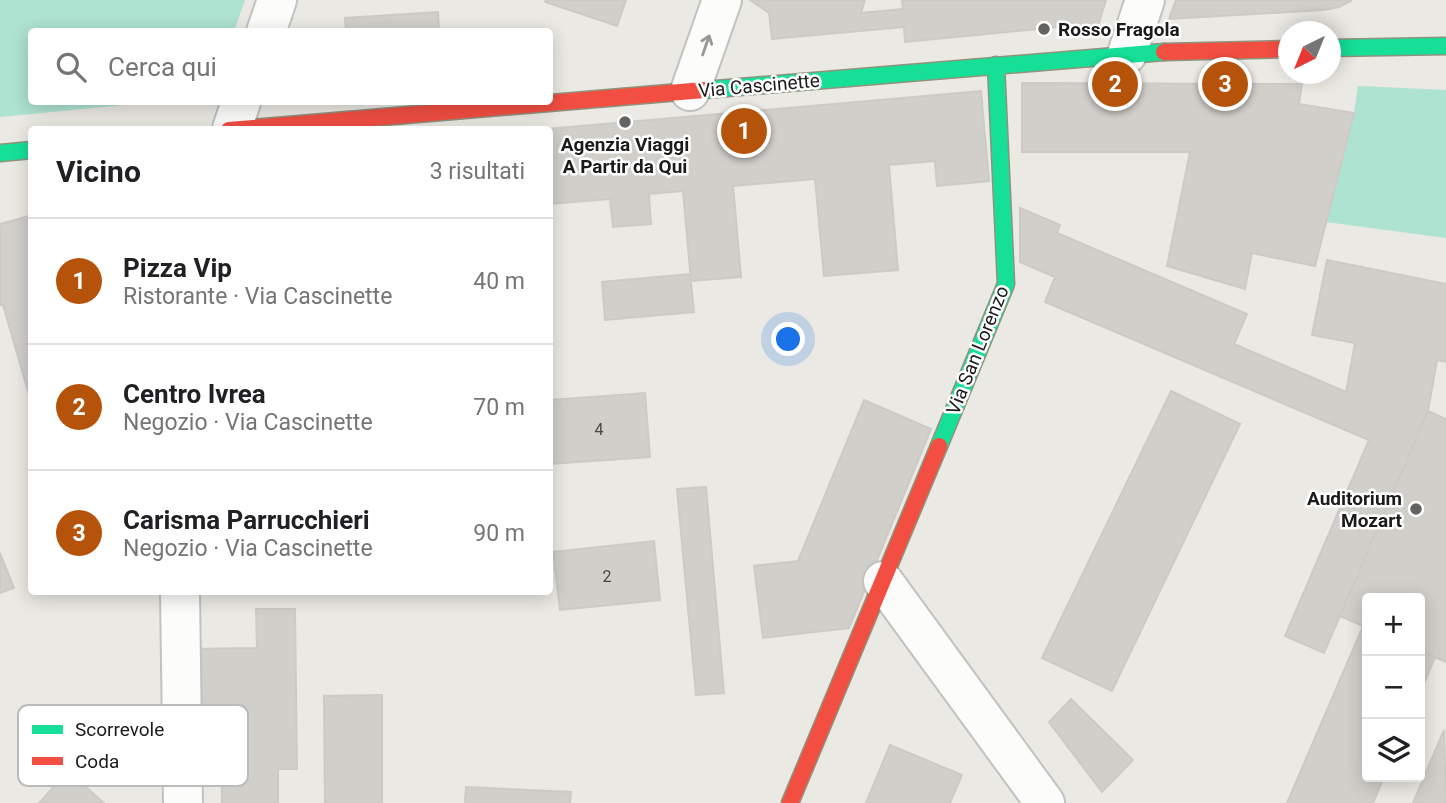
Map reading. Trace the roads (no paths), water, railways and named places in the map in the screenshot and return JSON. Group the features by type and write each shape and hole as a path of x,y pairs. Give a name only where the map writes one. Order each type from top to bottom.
{"main road":[{"path":"1341,48 1446,46"},
{"name":"Via Cascinette","path":"553,102 1127,54 1278,49"},
{"name":"Via San Lorenzo","path":"790,803 1006,284 996,65"},
{"name":"Via Cascinette","path":"266,126 521,105"},
{"path":"0,153 28,150"}],"street":[{"path":"267,28 277,0"},
{"path":"690,91 722,0"},
{"path":"1127,54 1145,0"},
{"path":"231,126 240,105"},
{"path":"883,581 1045,803"},
{"path":"180,595 182,705"}],"place":[{"name":"Rosso Fragola","path":"1044,29"},
{"name":"Centro Ivrea","path":"1115,84"},
{"name":"Carisma Parrucchieri","path":"1225,84"},
{"name":"Agenzia Viaggi A Partir da Qui","path":"625,122"},
{"name":"Pizza Vip","path":"744,131"},
{"name":"Auditorium Mozart","path":"1416,509"}]}
